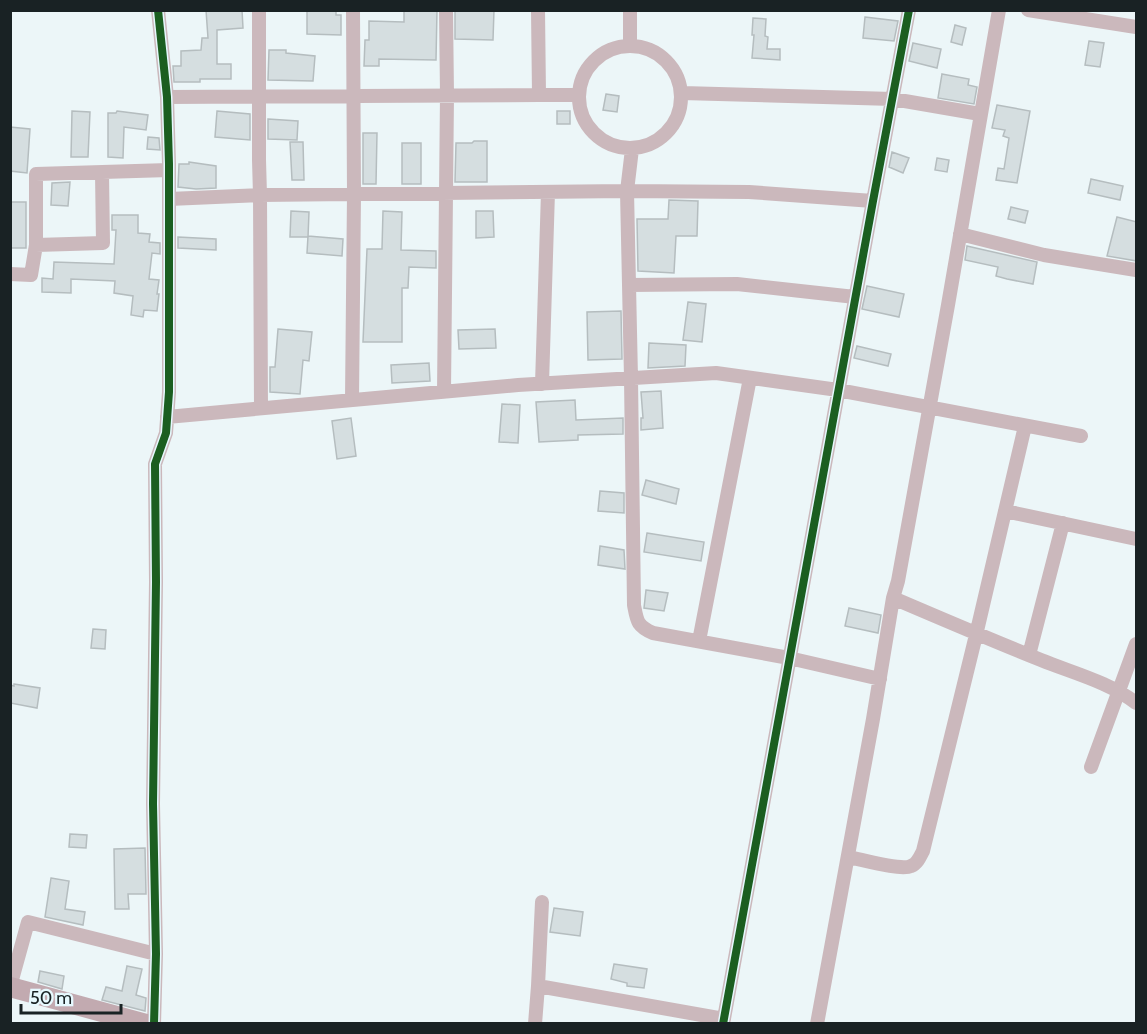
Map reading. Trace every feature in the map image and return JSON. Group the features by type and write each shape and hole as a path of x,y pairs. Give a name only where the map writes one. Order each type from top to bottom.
{"street":[{"path":"154,1023 156,954 153,804 155,464 166,433 169,392 167,97 158,10"},
{"path":"259,10 261,408"},
{"path":"352,400 353,10"},
{"path":"444,392 446,10"},
{"path":"538,10 539,95"},
{"path":"630,10 630,46"},
{"path":"538,986 723,1021 909,10"},
{"path":"817,1023 893,598 930,408 999,10"},
{"path":"1028,10 1132,26 1129,10"},
{"path":"619,46 630,46 654,51 668,61 678,76 682,93 681,111 673,127 661,139 632,149 613,146 599,138 587,126 580,111 579,95 582,79 590,64 602,53 619,46"},
{"path":"682,93 892,99 980,114"},
{"path":"167,97 579,95"},
{"path":"632,149 627,192 636,620 644,629 653,633 789,658 879,679"},
{"path":"10,274 31,274 36,245 36,174 169,170"},
{"path":"36,245 103,243 102,173"},
{"path":"542,384 548,192"},
{"path":"169,199 260,195 749,192 873,201"},
{"path":"960,234 1044,255 1137,270"},
{"path":"629,285 737,284 855,297"},
{"path":"167,417 542,384 716,373 838,390 1081,436"},
{"path":"699,641 750,378"},
{"path":"848,857 910,867 917,862 923,851 1025,426"},
{"path":"1005,511 1137,539"},
{"path":"1029,656 1063,523"},
{"path":"893,598 976,635 1097,682 1137,703"},
{"path":"1091,767 1137,644"},
{"path":"535,1023 542,902"},
{"path":"146,1023 10,987 28,922 156,954"}],"building":[{"path":"206,10 242,10 243,28 217,30 217,64 231,64 231,79 174,82 173,66 181,66 181,51 201,50 202,38 208,38"},
{"path":"307,10 336,10 336,15 341,15 341,35 307,34"},
{"path":"404,10 437,10 436,60 379,59 379,66 364,66 365,40 369,40 369,21 404,22"},
{"path":"455,10 494,10 493,40 455,39"},
{"path":"865,17 898,21 894,41 863,38"},
{"path":"753,18 766,19 767,49 780,49 780,60 752,58"},
{"path":"955,25 966,28 962,45 951,42"},
{"path":"1089,41 1104,43 1100,67 1085,65"},
{"path":"913,43 941,49 937,68 909,61"},
{"path":"269,50 286,50 286,53 315,56 313,81 268,80"},
{"path":"942,74 969,79 968,85 977,87 974,104 938,98"},
{"path":"606,94 619,96 617,112 603,110"},
{"path":"997,105 1030,111 1017,183 996,180 998,168 1004,169 1009,138 1003,136 1005,130 992,128"},
{"path":"72,111 90,112 88,157 71,157"},
{"path":"117,111 148,115 146,130 124,127 123,158 108,157 108,113"},
{"path":"217,111 250,114 250,140 215,137"},
{"path":"557,111 570,111 570,124 557,124"},
{"path":"268,119 298,121 297,140 268,139"},
{"path":"10,127 30,129 27,173 10,171"},
{"path":"363,133 377,133 376,184 363,184"},
{"path":"148,137 159,138 160,150 147,149"},
{"path":"487,141 487,182 455,182 456,143"},
{"path":"290,142 303,142 304,180 292,180"},
{"path":"402,143 421,143 421,184 402,184"},
{"path":"892,152 909,158 903,173 889,167"},
{"path":"937,158 949,160 947,172 935,170"},
{"path":"189,162 216,166 216,188 178,187 179,164 189,164"},
{"path":"1091,179 1123,186 1120,200 1088,193"},
{"path":"70,182 68,206 51,205 52,183"},
{"path":"669,200 698,201 697,236 676,236 674,273 638,271 637,219 668,219"},
{"path":"10,202 26,202 26,248 10,248"},
{"path":"1011,207 1028,211 1025,223 1008,219"},
{"path":"291,211 309,212 308,237 290,237"},
{"path":"383,211 402,212 401,250 436,251 436,268 409,267 408,288 402,288 402,342 363,342 367,249 382,249"},
{"path":"476,211 493,211 494,237 476,238"},
{"path":"112,215 138,215 138,233 150,234 149,242 160,243 160,254 152,253 149,279 159,280 157,311 144,310 143,317 131,315 133,296 114,293 115,281 71,279 71,293 42,292 42,278 53,279 54,262 114,264 116,230 112,230"},
{"path":"1117,217 1137,222 1137,261 1107,256"},
{"path":"308,236 343,239 342,256 307,253"},
{"path":"178,237 216,239 216,250 178,248"},
{"path":"967,246 1037,262 1033,284 996,276 998,267 965,260"},
{"path":"867,286 904,294 899,317 862,309"},
{"path":"688,302 706,304 702,342 683,340"},
{"path":"621,311 622,359 588,360 587,312"},
{"path":"278,329 312,332 309,361 303,360 300,394 270,392 270,367 275,367"},
{"path":"495,329 496,348 459,349 458,330"},
{"path":"649,343 686,345 685,366 648,368"},
{"path":"857,346 891,354 888,366 854,358"},
{"path":"429,363 430,381 392,383 391,365"},
{"path":"661,391 663,428 641,430 641,418 643,418 641,392"},
{"path":"575,400 576,420 623,418 623,434 578,435 578,440 539,442 536,402"},
{"path":"502,404 520,405 518,443 499,442"},
{"path":"351,418 356,456 337,459 332,421"},
{"path":"646,480 679,489 676,504 642,495"},
{"path":"600,491 624,493 624,513 598,511"},
{"path":"647,533 704,542 701,561 644,552"},
{"path":"600,546 624,550 625,569 598,565"},
{"path":"646,590 668,593 664,611 644,608"},
{"path":"849,608 881,615 878,633 845,626"},
{"path":"93,629 106,630 105,649 91,648"},
{"path":"14,684 40,688 37,708 10,703 10,685 14,686"},
{"path":"70,834 87,835 86,848 69,847"},
{"path":"145,848 146,894 128,894 129,909 115,909 114,849"},
{"path":"51,878 69,881 65,909 85,912 83,925 45,917"},
{"path":"554,908 583,912 580,936 550,932"},
{"path":"614,964 647,969 644,988 627,986 627,983 611,979"},
{"path":"127,966 142,969 136,995 146,998 145,1011 102,1000 106,987 122,991"},
{"path":"40,971 64,976 62,989 38,982"}],"cycle path":[{"path":"154,1024 156,954 153,804 155,464 166,433 169,392 169,164 167,97 158,10"},
{"path":"723,1024 909,10"}]}
